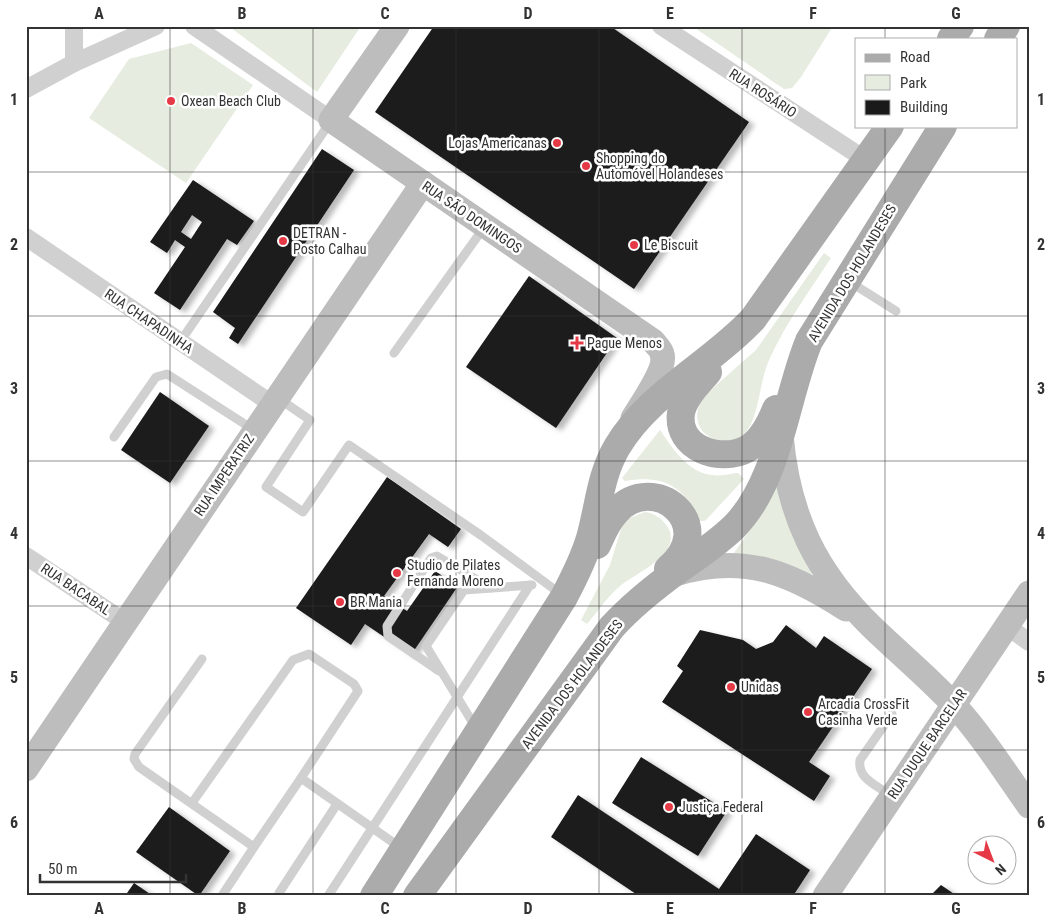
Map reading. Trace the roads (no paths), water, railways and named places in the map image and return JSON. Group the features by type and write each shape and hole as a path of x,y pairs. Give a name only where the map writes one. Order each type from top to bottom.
{"main road":[{"path":"953,38 960,26"},
{"path":"999,38 1006,26"},
{"path":"824,314 794,369 762,436 756,443 740,452 725,455 712,454 699,448 688,437 681,420 683,406 696,387 753,319 889,128"},
{"name":"AVENIDA DOS HOLANDESES","path":"417,896 602,640 632,606 714,544 744,515 765,476 798,368 824,314 941,128"},
{"path":"374,896 478,731 554,590 586,550 603,475 618,446 653,402 726,344 753,319"},
{"path":"554,590 592,554 610,519 623,505 637,498 649,497 666,501 677,510 687,528 685,548 669,568 631,599 602,640"}],"street":[{"path":"74,26 74,63"},
{"path":"26,89 74,63 156,26"},
{"name":"RUA SÃO DOMINGOS","path":"194,26 653,342 660,349 663,360 658,373 618,446"},
{"path":"331,120 398,26"},
{"name":"RUA ROSÁRIO","path":"661,26 866,160"},
{"name":"RUA IMPERATRIZ","path":"26,768 423,183"},
{"name":"RUA CHAPADINHA","path":"26,237 180,342 274,401"},
{"path":"780,431 786,479 806,540 827,576 871,626 954,705 973,726 1029,806"},
{"name":"RUA BACABAL","path":"26,556 125,622"},
{"path":"668,577 710,565 750,566 806,586 871,626"},
{"name":"RUA DUQUE BARCELAR","path":"825,896 1029,593"},
{"path":"1006,626 1029,642"}],"lane":[{"path":"180,342 331,120"},
{"path":"394,353 485,226"},
{"path":"846,279 896,311"},
{"path":"114,437 156,378 167,374 254,430"},
{"path":"274,401 310,420 266,487 303,512 349,445 482,536 554,590"},
{"path":"442,673 388,636 387,626 431,558 436,556 491,588"},
{"path":"478,731 426,646 464,590 530,585 554,590"},
{"path":"328,896 530,585"},
{"path":"192,803 293,660 309,654 354,684 358,696 223,894"},
{"path":"202,659 134,758 138,767 254,846"},
{"path":"892,714 860,760 858,768 862,775 892,797"},
{"path":"301,778 404,849"},
{"path":"280,896 279,893 337,804"}],"place":[{"name":"Oxean Beach Club","path":"171,101"},
{"name":"Lojas Americanas","path":"557,143"},
{"name":"Shopping do Automóvel Holandeses","path":"586,166"},
{"name":"DETRAN - Posto Calhau","path":"283,241"},
{"name":"Le Biscuit","path":"634,245"},
{"name":"Pague Menos","path":"577,343"},
{"name":"Studio de Pilates Fernanda Moreno","path":"397,573"},
{"name":"BR Mania","path":"340,602"},
{"name":"Unidas","path":"731,687"},
{"name":"Arcadia CrossFit Casinha Verde","path":"808,712"},
{"name":"Justiça Federal","path":"669,807"}]}
